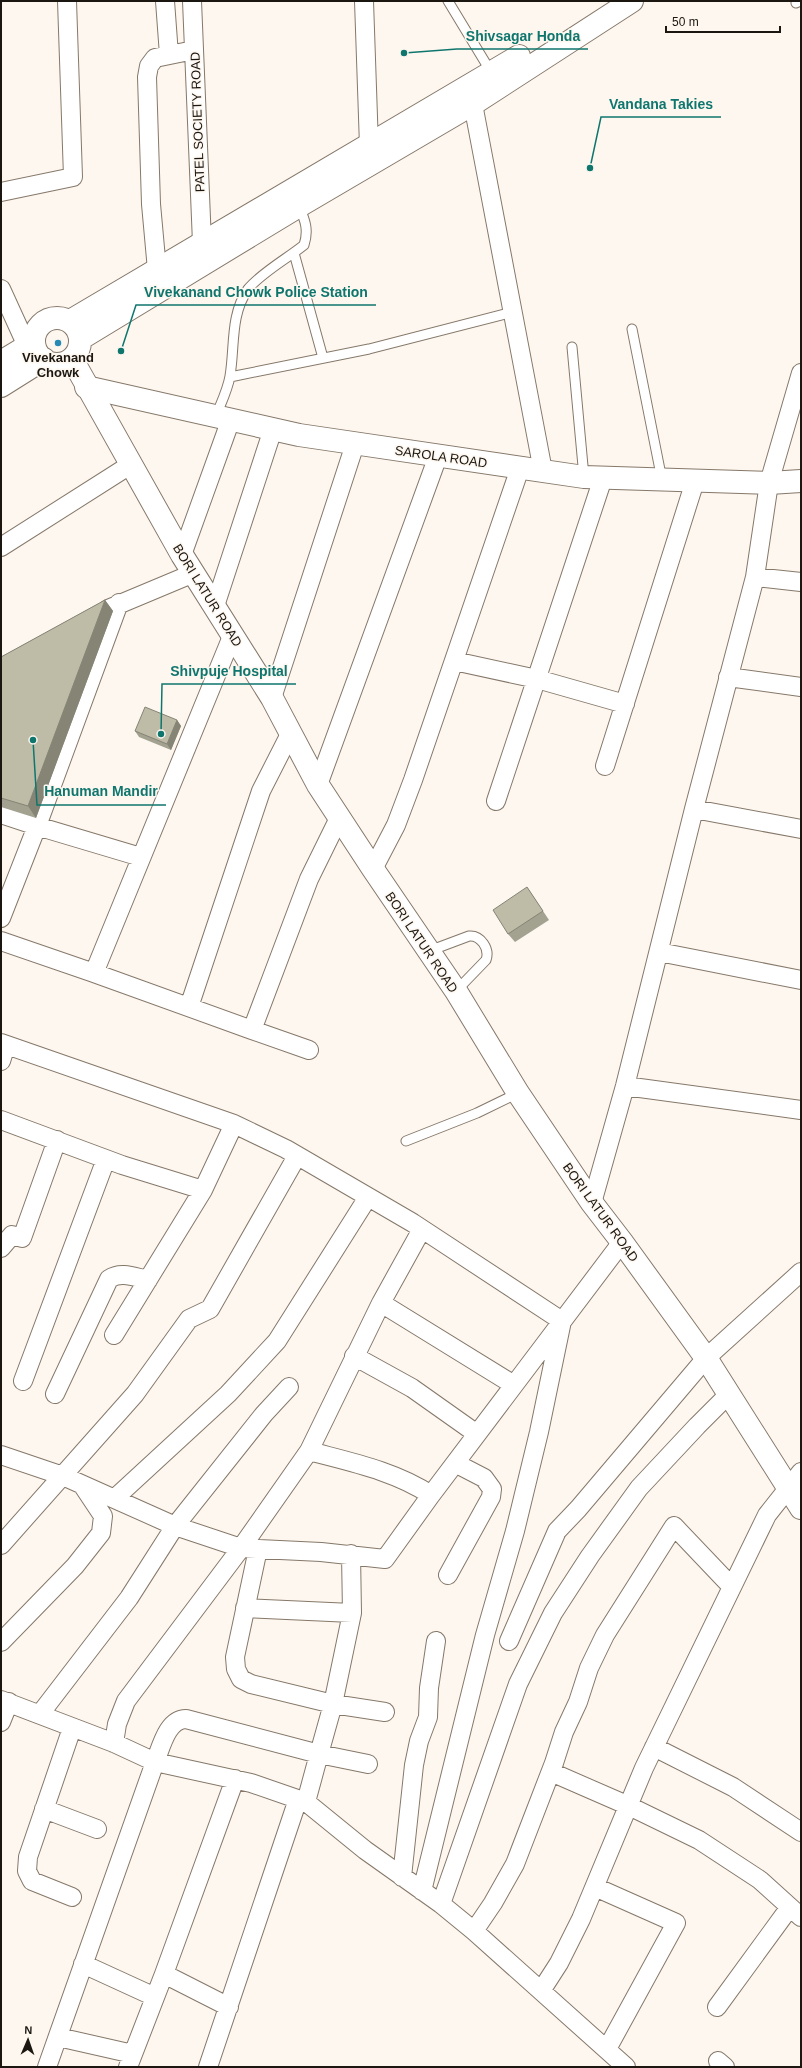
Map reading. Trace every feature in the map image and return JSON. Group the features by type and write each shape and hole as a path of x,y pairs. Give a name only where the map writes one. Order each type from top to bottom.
{"main road":[{"path":"75,330 157,270 492,74 608,1"},
{"path":"75,330 299,206 473,104 632,1"},
{"path":"1,386 35,349 37,330 46,320 58,317 75,330 79,350 72,359 63,363 53,363 35,349"},
{"path":"1,362 35,349"},
{"name":"BORI LATUR ROAD","path":"72,359 86,387 182,555 272,698 318,785 340,816 372,869 456,991 518,1093 592,1203 706,1358 729,1394 795,1480 801,1508"},
{"name":"SAROLA ROAD","path":"86,387 273,429 356,444 594,478 769,483 801,481"}],"street":[{"path":"1,192 73,178 67,1"},
{"path":"165,1 169,55"},
{"name":"PATEL SOCIETY ROAD","path":"192,1 202,243"},
{"path":"364,1 368,146"},
{"path":"157,270 151,204 147,77 149,66 155,58 194,50"},
{"path":"473,104 543,471"},
{"path":"1,289 35,349"},
{"path":"592,1203 625,1086 694,809 755,577 769,483 800,380"},
{"path":"182,555 223,418"},
{"path":"215,606 273,429"},
{"path":"272,698 356,444"},
{"path":"318,785 438,456"},
{"path":"1,547 130,465"},
{"path":"372,869 396,825 413,780 520,468"},
{"path":"496,801 537,679 594,478"},
{"path":"605,766 695,481"},
{"path":"91,619 119,603 194,573"},
{"path":"755,577 801,582"},
{"path":"1,918 37,826 119,603"},
{"path":"94,973 233,634"},
{"path":"454,661 537,679 625,704"},
{"path":"728,677 801,687"},
{"path":"189,1007 261,791 291,732"},
{"path":"694,809 801,829"},
{"path":"1,814 141,857"},
{"path":"252,1030 309,878 340,816"},
{"path":"1,941 309,1050"},
{"path":"659,952 801,980"},
{"path":"3,1050 234,1124 297,1156 368,1197 422,1230 562,1321"},
{"path":"625,1086 801,1110"},
{"path":"1,1120 106,1159 203,1190"},
{"path":"114,1335 203,1190 234,1124"},
{"path":"1,1248 12,1235 22,1238 57,1140"},
{"path":"1,1545 135,1394 189,1319 210,1309 297,1156"},
{"path":"23,1381 106,1159"},
{"path":"114,1499 228,1394 277,1341 368,1197"},
{"path":"114,1743 117,1724 126,1701 250,1548 309,1451 381,1303 422,1230"},
{"path":"1,1455 62,1476 175,1526 250,1548 352,1554 385,1558 622,1242"},
{"path":"508,1641 557,1531 578,1509 706,1358 801,1272"},
{"path":"54,1394 108,1280 114,1275 123,1274 148,1280"},
{"path":"381,1303 514,1385"},
{"path":"422,1891 485,1635 521,1508 540,1432 562,1321"},
{"path":"354,1356 412,1388 477,1434"},
{"path":"40,1714 128,1598 175,1526 264,1414 289,1387"},
{"path":"441,1904 518,1684 553,1613 590,1556 639,1488 729,1394"},
{"path":"309,1451 382,1472 416,1485 431,1495"},
{"path":"448,1575 491,1497 492,1489 484,1478 455,1463"},
{"path":"541,1991 559,1964 595,1887 654,1747 767,1515 795,1480"},
{"path":"1,1642 75,1566 101,1533 103,1516 82,1485"},
{"path":"474,1931 493,1903 515,1864 592,1661 605,1635 674,1526 732,1587"},
{"path":"250,1548 245,1608 235,1657 236,1669 241,1679 251,1684 333,1704 385,1712"},
{"path":"208,2067 319,1754 333,1704 352,1613 352,1554"},
{"path":"245,1608 352,1613"},
{"path":"485,1635 535,1650"},
{"path":"402,1877 414,1765 419,1741 428,1717 429,1688 436,1641"},
{"path":"1,1722 5,1701 114,1743 155,1762 235,1779 302,1800 365,1850 441,1904 474,1931 626,2067"},
{"path":"47,2067 155,1762 170,1728 180,1719 186,1719 319,1754 368,1764"},
{"path":"72,1728 28,1857 28,1871 32,1881 72,1897"},
{"path":"654,1747 733,1787 801,1832"},
{"path":"551,1772 629,1806 699,1840 760,1880 796,1912 717,2007"},
{"path":"58,2037 131,2060 235,1779"},
{"path":"44,1809 97,1829"},
{"path":"595,1887 676,1923 607,2049"},
{"path":"83,1964 155,1997"},
{"path":"164,1974 229,2007"}],"lane":[{"path":"448,1 492,74"},
{"path":"223,418 230,377 238,308 249,289 257,280 304,245 307,236 307,225 299,206"},
{"path":"294,253 323,358"},
{"path":"230,377 369,349 513,312"},
{"path":"632,329 662,480"},
{"path":"572,347 594,478"},
{"path":"429,951 469,936 476,935 479,938 487,950 486,960 456,991"},
{"path":"406,1141 477,1113 518,1093"}],"building":[{"path":"105,600 28,806 1,798 1,657"},
{"path":"145,707 177,720 167,744 135,731"},
{"path":"527,887 543,911 508,934 493,910"}],"place":[{"name":"Shivsagar Honda","path":"404,53"},
{"name":"Vandana Takies","path":"590,168"},
{"name":"Vivekanand Chowk","path":"58,343"},
{"name":"Vivekanand Chowk Police Station","path":"121,351"},
{"name":"Shivpuje Hospital","path":"161,734"},
{"name":"Hanuman Mandir","path":"33,740"}]}
